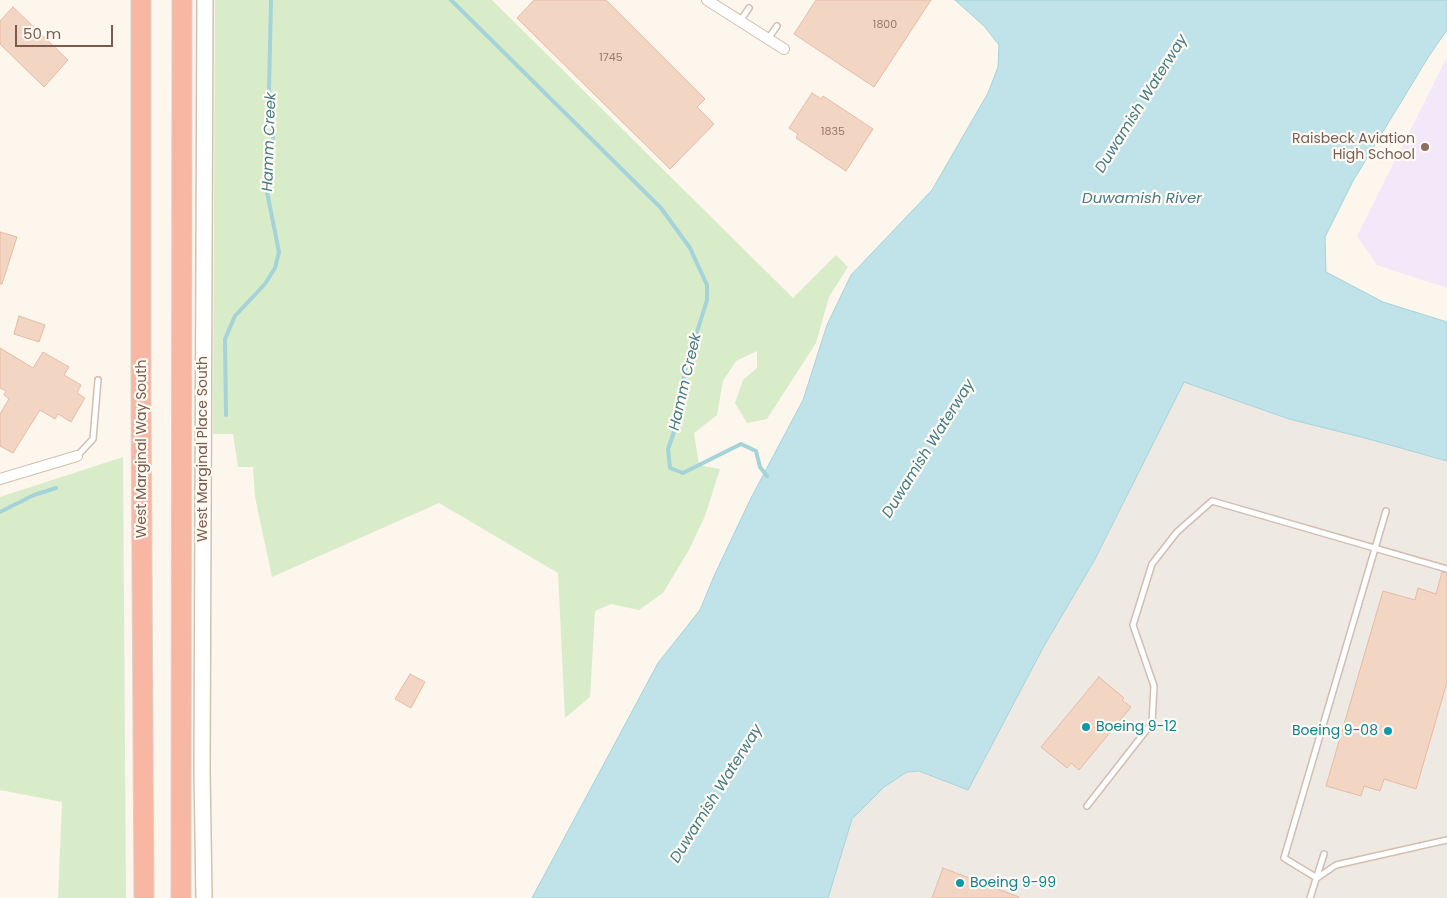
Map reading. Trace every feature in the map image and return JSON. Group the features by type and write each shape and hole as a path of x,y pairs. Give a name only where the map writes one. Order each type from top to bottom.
{"highway":[{"name":"West Marginal Way South","path":"141,0 144,898"},
{"path":"181,898 182,0"}],"street":[{"name":"West Marginal Place South","path":"204,898 202,750 205,0"},
{"path":"713,2 784,49"},
{"path":"0,479 77,456"}],"lane":[{"path":"740,21 749,8"},
{"path":"768,39 777,26"},
{"path":"77,456 93,439 98,380"},
{"path":"1086,806 1152,724 1154,686 1133,625 1152,564 1177,532 1212,501 1447,569"},
{"path":"1317,878 1284,858 1386,511"},
{"path":"1317,878 1336,865 1447,840"},
{"path":"1310,898 1324,854"}],"shaded area":[{"name":"Raisbeck Aviation High School","path":"1447,57 1447,288 1377,265 1357,236"},
{"path":"1184,381 1288,419 1447,461 1447,898 828,898 852,819 884,787 908,772 919,771 968,790 1044,646 1094,561"}],"green space":[{"path":"215,0 492,0 793,298 836,255 848,267 829,297 816,343 767,419 747,423 735,403 743,380 757,368 757,351 736,361 723,381 717,415 694,433 699,465 720,469 705,516 689,550 663,593 639,610 611,604 595,611 590,697 565,718 558,573 439,503 272,577 255,497 253,467 238,467 233,434 213,434"},
{"path":"123,457 126,898 58,898 62,802 0,790 0,497"}],"water":[{"name":"Duwamish River","path":"955,0 1447,0 1447,30 1429,56 1353,181 1325,237 1326,272 1383,302 1447,322 1447,461 1289,419 1184,382 1094,561 1044,646 968,790 919,771 907,772 884,787 852,819 828,898 532,898 658,663 700,610 751,498 803,400 827,325 851,275 932,190 988,93 998,67 999,45 984,26"}],"building":[{"path":"534,0 606,0 705,99 697,107 714,124 670,169 517,18"},
{"path":"816,0 931,0 874,87 794,34"},
{"path":"13,7 68,60 44,87 0,44 0,21"},
{"path":"812,93 821,99 823,96 873,129 846,171 796,138 798,134 789,128"},
{"path":"0,232 17,237 2,284 0,284"},
{"path":"19,316 45,325 39,342 14,334"},
{"path":"0,348 33,368 43,352 69,367 64,375 81,385 77,393 85,398 71,422 58,414 55,419 40,410 13,453 0,446 0,414 9,399 4,395 6,391 0,388"},
{"name":"Boeing 9-08","path":"1442,572 1447,573 1447,682 1416,789 1384,779 1380,791 1364,786 1361,796 1326,786 1383,591 1415,600 1418,588 1436,594"},
{"path":"410,674 425,682 411,708 395,699"},
{"name":"Boeing 9-12","path":"1099,677 1124,698 1122,700 1131,707 1079,770 1071,763 1067,768 1041,747"},
{"name":"Boeing 9-99","path":"943,868 1019,897 932,898"}],"waterway":[{"name":"Hamm Creek","path":"226,415 225,339 235,316 265,284 275,268 279,252 266,187 273,141 269,90 271,0"},
{"name":"Hamm Creek","path":"451,0 661,208 690,248 707,285 707,300 685,370 675,429 668,449 670,468 683,473 741,444 756,451 760,467 767,476"},
{"name":"Hamm Creek","path":"0,512 34,495 56,488"}],"place":[{"name":"Raisbeck Aviation High School","path":"1425,147"},
{"name":"Boeing 9-12","path":"1086,727"},
{"name":"Boeing 9-08","path":"1388,731"},
{"name":"Boeing 9-99","path":"960,883"}],"water label":[{"name":"Duwamish Waterway","path":"1142,104"},
{"name":"Duwamish Waterway","path":"929,449"},
{"name":"Duwamish Waterway","path":"717,794"}]}
